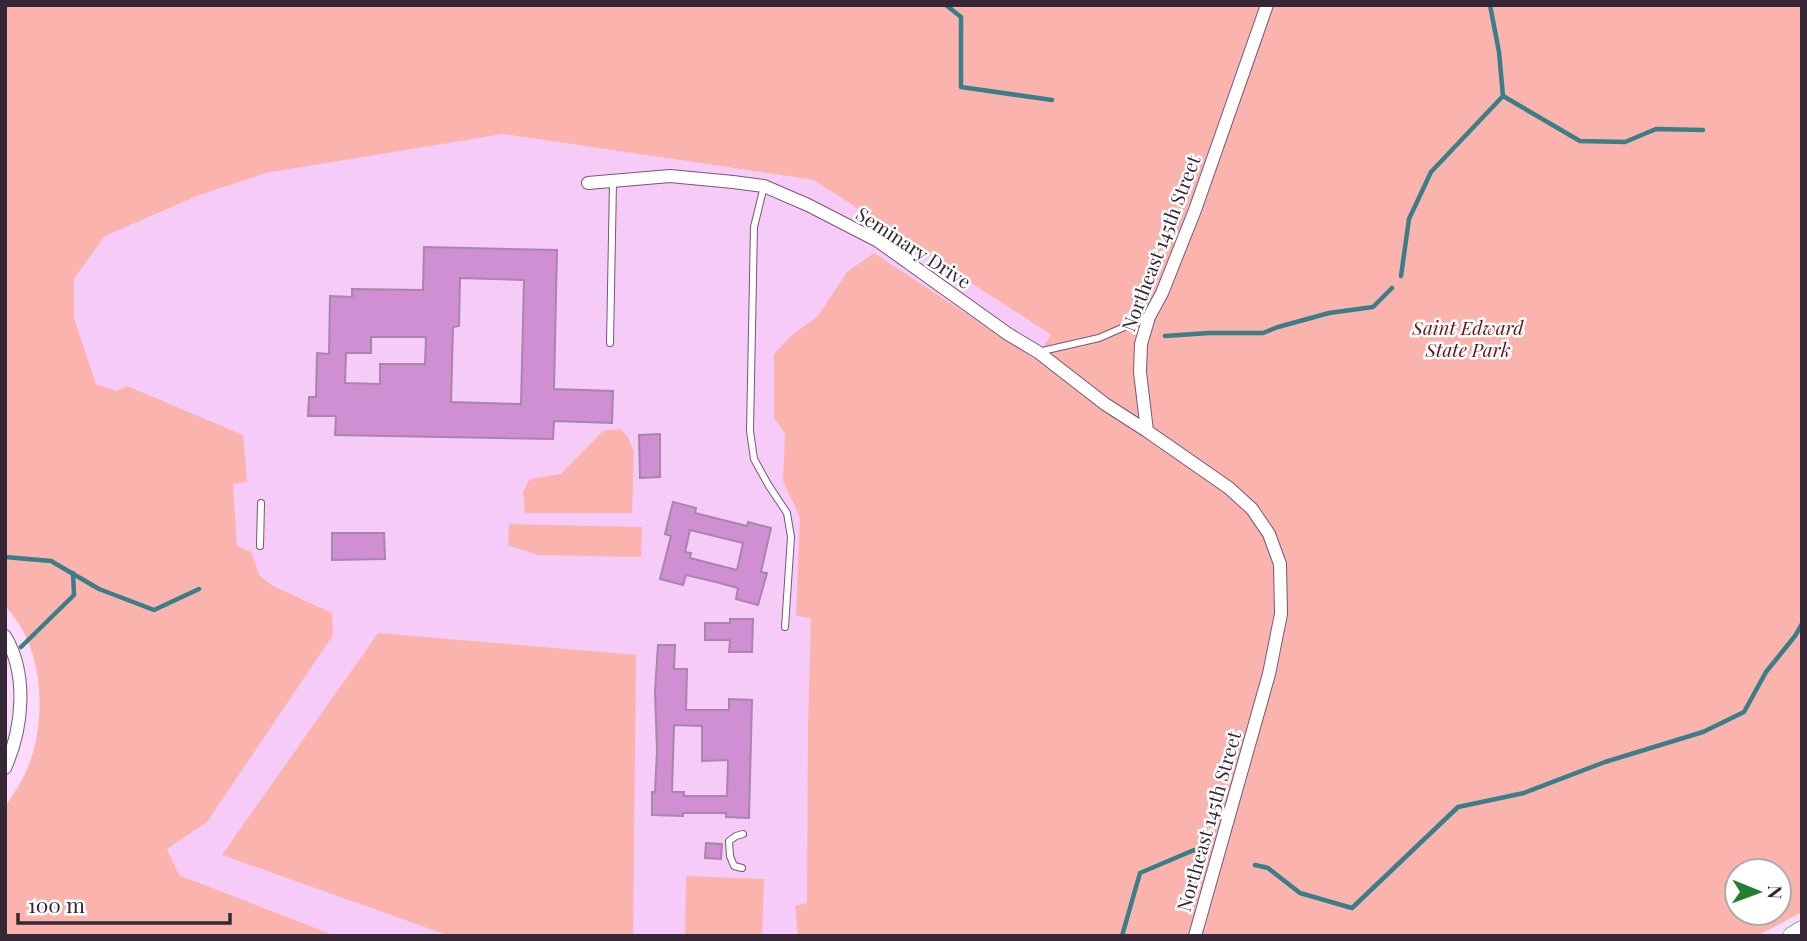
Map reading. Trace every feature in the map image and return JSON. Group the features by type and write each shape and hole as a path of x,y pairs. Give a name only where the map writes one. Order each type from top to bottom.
{"main road":[{"path":"1792,936 1802,930"}],"street":[{"name":"Northeast 145th Street","path":"1195,936 1269,674 1281,614 1280,564 1269,534 1252,509 1229,488 1147,430 1140,372 1141,344 1149,317 1162,293 1190,222 1267,5"},
{"name":"Seminary Drive","path":"588,183 670,176 764,186 808,205 878,241 1008,334 1038,352 1105,404 1147,430"},
{"path":"5,636 10,644 19,677 20,710 17,734 5,768"}],"lane":[{"path":"610,343 613,182"},
{"path":"764,186 754,227 750,431 754,458 787,513 791,537 785,627"},
{"path":"1038,352 1099,338 1149,317"},
{"path":"260,546 261,503"},
{"path":"742,868 734,866 729,841 743,834"}],"shaded area":[{"path":"502,134 814,180 1052,336 1133,936 336,936 179,875 167,849 207,822 332,613 273,586 260,576 251,552 237,547 233,483 246,482 118,391 96,384 74,318 74,279 105,236 197,196 266,173"}],"green space":[{"name":"Saint Edward State Park","path":"5,5 1802,5 1802,912 1793,917 1793,857 1723,857 1723,927 1774,927 1757,936 798,936 795,906 807,903 811,618 796,616 800,517 783,481 785,434 774,418 774,354 792,335 818,316 847,272 874,253 1035,359 1051,335 814,180 503,134 266,173 197,196 105,236 74,279 74,318 96,384 117,391 127,386 243,435 247,482 233,484 237,546 251,552 260,576 273,586 332,613 333,635 207,822 167,849 179,875 336,936 5,936 5,806 19,786 29,764 38,731 39,712 33,655 17,621 5,606"},
{"path":"620,429 628,437 634,452 632,513 525,513 523,492 530,479 561,474 603,431"},
{"path":"509,524 642,527 641,557 538,555 508,545"},
{"path":"378,633 636,655 633,936 450,936 222,855"},
{"path":"686,876 764,879 762,936 685,936"}],"building":[{"path":"424,247 557,250 554,389 613,391 612,423 554,421 553,439 335,435 336,416 308,416 309,397 316,397 317,353 329,354 330,296 352,297 352,289 423,290","holes":["460,278 524,280 521,404 451,402 453,327 459,326","371,337 426,337 425,364 380,364 380,384 345,383 346,353 371,353"]},
{"path":"660,434 660,477 640,478 639,435"},
{"path":"673,502 696,508 695,513 747,526 748,522 771,528 761,572 767,573 758,605 736,599 738,588 716,582 686,575 683,585 660,579 671,536 665,534","holes":["690,530 743,543 737,570 690,558 691,553 685,552"]},
{"path":"332,533 384,533 385,559 332,560"},
{"path":"730,619 753,619 752,652 729,652 730,640 705,640 705,623 730,623"},
{"path":"658,645 675,645 674,669 687,669 686,710 729,710 729,699 752,700 749,818 726,817 726,813 652,815 657,750 655,692","holes":["674,725 702,726 702,761 728,760 727,796 684,796 684,792 672,792"]},
{"path":"706,843 722,844 721,859 705,858"}],"waterway":[{"path":"946,5 961,17 961,87 1052,100"},
{"path":"1401,276 1409,219 1431,172 1503,96 1499,52 1490,5"},
{"path":"1503,96 1580,141 1625,142 1656,129 1703,130"},
{"path":"1165,336 1263,333 1329,313 1373,307 1392,288"},
{"path":"5,557 51,561 99,589 154,610 199,589"},
{"path":"21,647 74,595 73,573"},
{"path":"1255,865 1268,868 1300,893 1352,908 1458,807 1524,793 1605,762 1703,732 1744,712 1766,672 1802,624"},
{"path":"1122,936 1140,873 1194,850 1207,851"}]}
